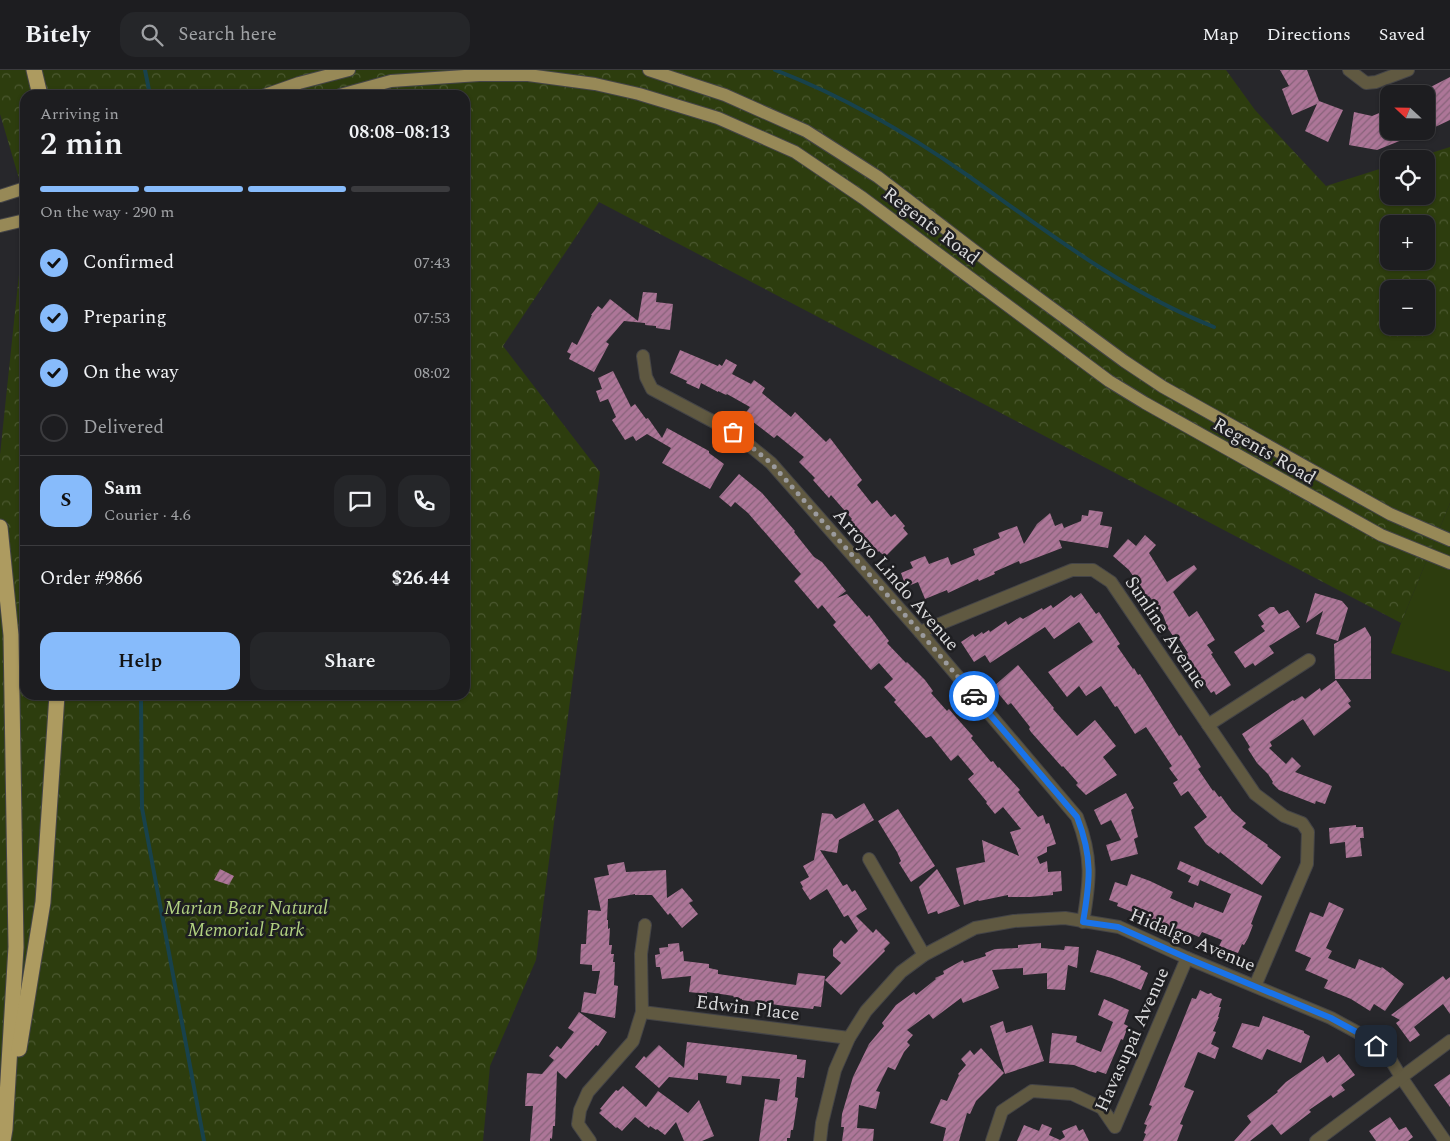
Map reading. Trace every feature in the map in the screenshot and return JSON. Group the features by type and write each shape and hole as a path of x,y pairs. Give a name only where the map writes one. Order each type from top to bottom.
{"highway":[{"path":"34,70 39,90"},
{"path":"0,527 11,635 16,947 4,1135"},
{"path":"4,1135 43,902 57,700"}],"main road":[{"path":"280,90 349,70"},
{"name":"Regents Road","path":"649,70 725,95 806,132 878,177 993,265 1124,361 1163,387 1390,514 1450,540"},
{"name":"Regents Road","path":"360,90 391,82 479,75 528,75 595,84 639,94 718,118 794,152 833,177 1109,380 1145,403 1381,535 1450,564"},
{"path":"0,196 20,190"},
{"path":"0,226 20,221"}],"street":[{"path":"1349,70 1366,83 1376,82 1408,70"},
{"name":"Arroyo Lindo Avenue","path":"643,356 646,377 652,389 733,432 771,463 920,632 1077,817 1085,838 1089,861 1090,886 1083,922"},
{"name":"Sunline Avenue","path":"920,632 1072,570 1093,570 1111,582 1255,794 1284,816 1302,823 1308,832 1307,864 1256,986"},
{"path":"1208,725 1309,660"},
{"path":"869,859 924,956"},
{"name":"Hidalgo Avenue","path":"820,1141 822,1123 835,1070 849,1038 866,1011 900,972 924,956 975,928 1022,920 1065,918 1118,927 1331,1018 1364,1036 1389,1057 1445,1141"},
{"path":"590,1141 578,1124 580,1110 588,1092 632,1041 642,1012 641,954 645,925"},
{"name":"Havasupai Avenue","path":"992,1141 1002,1112 1032,1091 1072,1094 1102,1108 1115,1127 1187,958"},
{"name":"Edwin Place","path":"642,1012 849,1038"},
{"path":"1316,1141 1450,1041"}],"green space":[{"name":"Marian Bear Natural Memorial Park","path":"0,70 1226,70 1255,110 1326,186 1380,169 1380,205 1435,205 1435,152 1450,147 1450,503 1401,623 599,202 503,346 600,472 536,960 490,1066 483,1141 0,1141 0,455 20,265 20,700 470,700 470,90 20,90 20,182 0,114"},
{"path":"1450,503 1450,672 1391,653 1401,623"}],"building":[{"path":"1280,70 1307,70 1319,101 1343,110 1328,142 1305,131 1317,104 1292,115 1282,89 1289,86"},
{"path":"1450,77 1450,120 1435,127 1435,85"},
{"path":"1354,112 1372,116 1380,113 1380,140 1402,140 1377,150 1349,145"},
{"path":"643,292 657,293 656,302 673,304 670,330 645,325 645,323 624,321 606,342 609,344 594,372 569,359 571,354 567,352 572,342 577,345 591,315 598,306 602,309 610,299 638,321"},
{"path":"680,350 718,366 719,364 722,366 726,359 737,365 732,374 751,384 754,380 765,388 762,393 791,417 795,412 826,442 830,438 862,480 857,485 872,504 877,500 891,517 895,514 905,526 903,528 908,534 885,557 878,552 850,521 852,519 831,495 829,498 813,480 815,478 799,462 804,457 777,435 774,438 744,415 750,407 727,394 718,392 701,383 699,389 670,373"},
{"path":"613,371 631,407 635,404 662,438 667,428 709,451 709,453 724,464 710,489 662,463 671,448 647,434 636,441 633,436 625,440 612,420 616,417 608,399 600,402 596,391 602,389 598,378"},
{"path":"739,474 762,493 795,531 814,557 822,562 846,591 837,598 847,594 867,617 869,615 889,641 887,643 925,680 933,691 931,693 947,711 949,709 973,736 971,738 991,762 993,761 1020,790 1018,792 1038,817 1043,815 1046,824 1049,823 1056,844 1047,847 1047,852 1037,857 1040,864 1047,861 1048,872 1061,871 1062,891 1053,892 1053,895 1030,897 1008,897 1008,895 978,900 964,905 956,868 985,862 982,840 1019,856 1010,832 1021,829 1003,807 995,814 968,779 974,774 958,755 951,761 931,736 926,738 894,702 896,700 884,687 893,679 879,663 871,670 833,625 836,622 822,605 818,609 794,581 801,574 748,513 735,502 731,507 719,497"},
{"path":"1089,510 1103,512 1100,525 1112,527 1108,548 1059,540 1062,548 1020,564 1019,561 994,572 995,574 979,581 978,579 948,593 947,590 925,599 918,582 906,587 901,573 913,568 910,562 925,556 929,564 948,557 951,565 975,555 973,549 1000,538 998,533 1017,526 1024,544 1037,524 1050,513 1055,526 1062,523 1064,528 1081,521 1082,515 1088,516"},
{"path":"1145,535 1156,545 1149,553 1167,582 1194,565 1197,569 1173,592 1189,617 1197,611 1215,640 1207,645 1231,685 1216,695 1214,691 1211,693 1193,667 1185,655 1188,653 1176,634 1173,636 1165,624 1163,615 1149,596 1147,597 1129,570 1113,556 1128,539 1136,546"},
{"path":"1081,593 1096,614 1099,612 1120,644 1117,646 1133,669 1138,675 1140,674 1179,736 1181,735 1201,767 1198,769 1213,791 1219,797 1221,796 1232,811 1246,823 1242,827 1268,845 1281,857 1262,885 1220,852 1219,854 1206,844 1194,827 1207,817 1188,791 1181,796 1173,783 1178,780 1169,768 1172,766 1146,727 1135,734 1101,686 1086,696 1079,686 1067,697 1048,672 1093,642 1079,622 1054,639 1045,627 990,663 985,655 974,662 961,642 973,634 975,637 982,632 983,634 989,630 990,632 1006,621 1008,625 1020,617 1023,619 1042,608 1043,610 1051,605 1053,608 1071,595 1074,598"},
{"path":"1315,593 1342,601 1348,608 1338,641 1316,634 1323,611 1306,623"},
{"path":"1270,607 1274,607 1279,614 1288,610 1300,627 1269,646 1274,653 1255,666 1253,663 1245,668 1234,652 1265,631 1261,626 1264,624 1258,615"},
{"path":"1365,627 1371,637 1371,679 1335,679 1334,644"},
{"path":"1018,665 1077,736 1095,720 1116,746 1103,757 1117,775 1086,795 1076,785 1078,783 1031,732 1030,727 1011,703 1008,705 993,687"},
{"path":"1336,680 1351,701 1348,703 1351,707 1314,736 1303,719 1270,742 1272,746 1269,748 1286,764 1292,757 1301,766 1295,772 1332,786 1325,804 1316,801 1315,804 1279,790 1272,783 1268,774 1257,763 1248,749 1250,747 1242,734 1293,700 1302,696 1305,699 1320,688 1321,691"},
{"path":"1126,793 1134,808 1131,810 1138,837 1134,839 1138,854 1111,861 1106,845 1121,840 1111,820 1101,825 1094,810"},
{"path":"864,803 874,820 839,840 837,853 820,850 843,886 847,884 852,892 855,890 867,909 856,916 873,933 876,929 890,943 884,949 885,951 841,995 825,980 841,963 833,956 833,949 841,940 845,944 858,931 848,915 844,917 827,889 810,900 800,882 809,877 803,866 814,860 822,813 832,814 836,819"},
{"path":"898,809 935,866 911,882 899,863 901,861 897,852 878,821"},
{"path":"1356,825 1356,827 1363,827 1364,838 1360,838 1362,856 1346,858 1345,842 1330,844 1329,828"},
{"path":"1180,861 1262,896 1251,924 1253,925 1248,938 1244,945 1242,944 1238,953 1219,946 1222,940 1202,932 1199,937 1185,931 1185,933 1117,906 1118,903 1109,900 1115,882 1127,886 1131,874 1173,892 1170,898 1193,908 1195,902 1223,913 1231,894 1200,880 1198,886 1188,882 1191,876 1177,869"},
{"path":"624,862 626,872 666,870 667,898 682,888 693,901 689,903 698,914 682,928 670,913 668,915 652,895 635,894 608,899 609,945 612,945 611,954 614,954 613,962 615,962 614,985 618,986 615,1018 581,1012 584,992 596,994 600,971 592,971 592,965 580,964 581,944 586,944 588,910 601,911 594,878 609,875 607,865"},
{"path":"220,869 234,876 229,885 214,880"},
{"path":"937,869 960,906 938,914 937,911 928,914 919,887"},
{"path":"1329,902 1344,909 1326,948 1332,951 1328,958 1355,969 1359,959 1382,967 1404,984 1385,1011 1374,1004 1370,1011 1351,999 1324,988 1328,980 1305,970 1311,958 1295,951 1310,912 1323,917"},
{"path":"679,943 680,952 683,951 684,961 709,964 709,968 718,970 718,974 796,985 798,973 825,976 821,1007 814,1006 813,1009 785,1006 742,1000 734,996 707,992 707,994 689,992 691,976 662,979 660,967 656,967 655,955 660,954 659,948 668,947 668,944"},
{"path":"1041,943 1041,948 1064,950 1065,946 1079,947 1077,968 1068,965 1065,990 1047,989 1047,973 1023,975 1023,968 992,970 999,988 963,1003 961,998 933,1019 929,1014 907,1030 913,1035 907,1042 910,1045 904,1052 895,1070 888,1067 876,1091 880,1092 876,1109 859,1105 857,1128 874,1129 873,1141 842,1141 844,1127 841,1127 842,1114 853,1077 869,1044 884,1026 882,1023 896,1005 914,992 916,995 935,978 944,974 943,971 963,960 964,963 986,956 985,953 995,949 1018,948 1018,945"},
{"path":"1097,950 1141,966 1140,969 1148,973 1141,990 1112,978 1090,972"},
{"path":"1443,976 1446,980 1450,977 1450,1014 1443,1004 1414,1027 1420,1035 1410,1042 1396,1023 1400,1020 1391,1015"},
{"path":"1200,990 1222,999 1219,1007 1221,1007 1219,1017 1213,1031 1216,1032 1211,1044 1219,1048 1215,1059 1198,1052 1184,1087 1194,1091 1180,1124 1183,1125 1177,1141 1143,1141 1147,1125 1144,1124 1152,1106 1149,1105 1192,998 1196,999"},
{"path":"1104,999 1129,1010 1124,1024 1128,1026 1123,1040 1121,1039 1106,1074 1097,1071 1096,1073 1074,1065 1049,1063 1052,1033 1077,1036 1076,1042 1101,1052 1113,1022 1098,1015"},
{"path":"579,1012 607,1032 598,1046 596,1045 566,1079 557,1071 555,1126 553,1126 552,1139 550,1138 550,1141 530,1141 533,1106 525,1106 527,1073 542,1074 554,1060 549,1056 557,1046 561,1049 574,1032 568,1028"},
{"path":"1263,1016 1304,1031 1304,1033 1310,1036 1301,1063 1267,1049 1262,1060 1232,1047 1242,1023 1259,1027"},
{"path":"1003,1021 1006,1033 1032,1025 1044,1061 1005,1074 990,1026"},
{"path":"687,1042 797,1055 797,1059 806,1060 804,1078 797,1077 795,1097 798,1098 790,1138 787,1138 787,1141 759,1141 765,1099 777,1101 780,1079 742,1076 741,1085 726,1083 727,1076 698,1073 698,1080 669,1077 659,1088 635,1067 644,1056 646,1058 659,1045 684,1068"},
{"path":"981,1048 1004,1073 976,1101 970,1114 967,1113 959,1141 943,1141 946,1128 930,1123 941,1099 947,1101 958,1074 966,1065 961,1059 970,1050 974,1055"},
{"path":"1339,1054 1355,1075 1341,1085 1345,1090 1333,1098 1331,1095 1309,1110 1311,1112 1281,1135 1272,1124 1250,1141 1234,1141 1251,1122 1247,1116 1278,1092 1286,1082 1323,1056 1327,1063"},
{"path":"1450,1074 1450,1107 1434,1085"},
{"path":"623,1086 646,1107 658,1091 688,1113 699,1100 714,1136 702,1141 684,1141 676,1122 665,1135 657,1129 650,1126 649,1128 635,1117 622,1131 616,1128 599,1113 602,1110 600,1109 616,1090 618,1091"},
{"path":"1390,1117 1399,1130 1406,1127 1413,1137 1408,1141 1376,1141 1369,1131"},
{"path":"1042,1124 1052,1128 1049,1135 1060,1140 1065,1137 1062,1131 1076,1125 1079,1131 1083,1129 1089,1141 1017,1141 1024,1125 1039,1131"}],"waterway":[{"path":"145,70 149,90"},
{"path":"775,70 825,91 898,130 944,159 1056,238 1117,278 1148,296 1214,327"},
{"path":"141,700 142,808 204,1141"}],"way so far":[{"path":"733,432 771,463 974,696"}],"route":[{"path":"974,696 1077,817 1085,838 1089,861 1090,886 1083,922 1118,927 1331,1018 1364,1036 1376,1046"}]}
